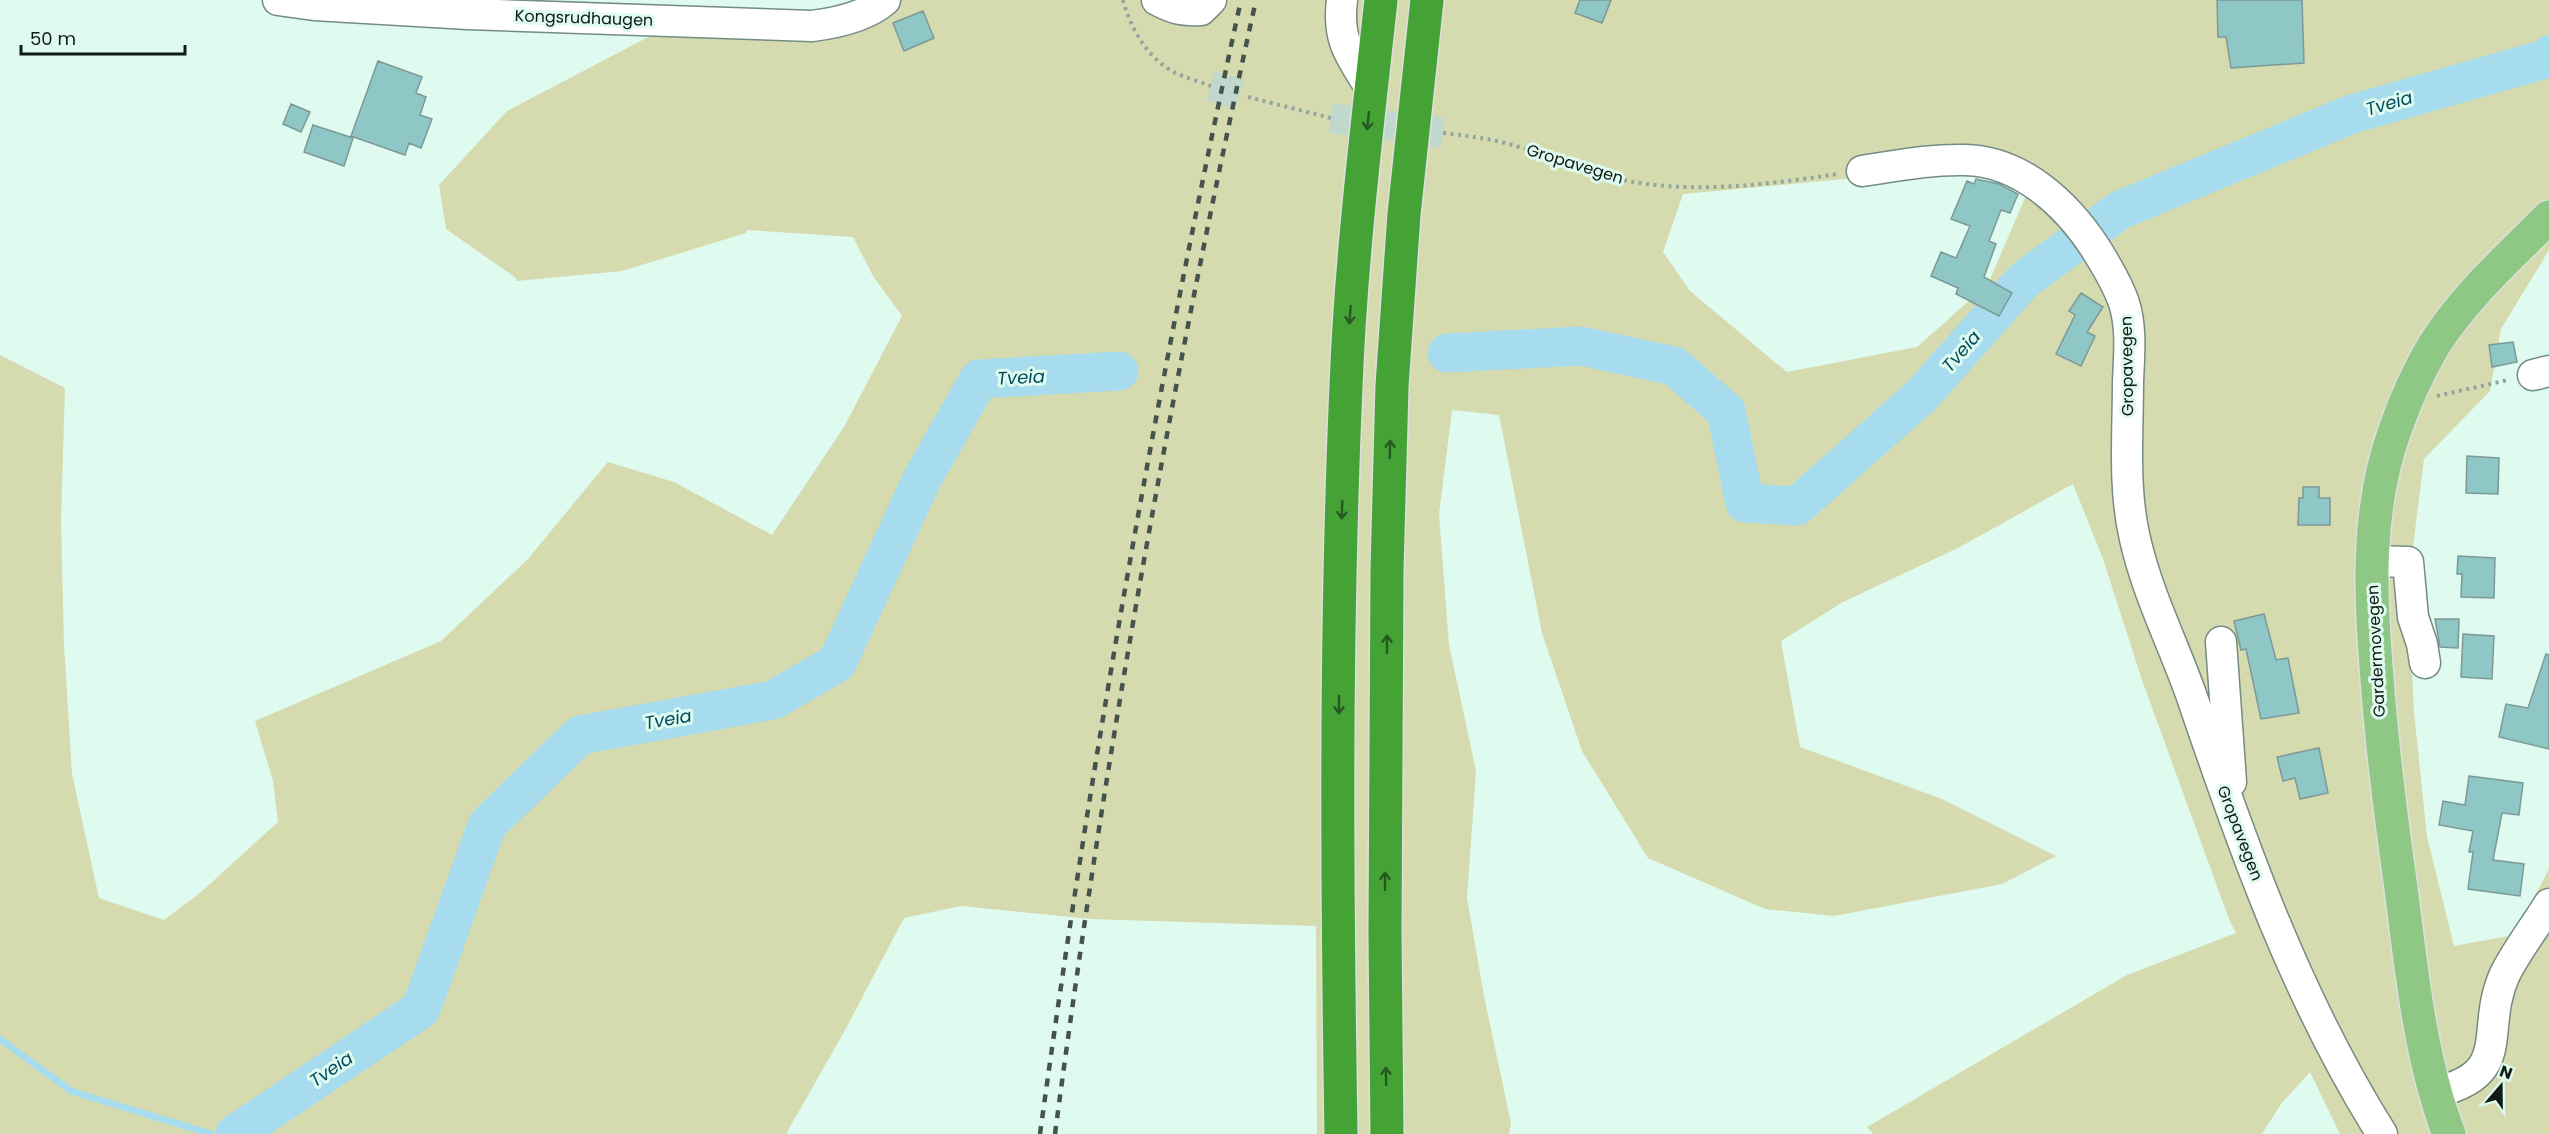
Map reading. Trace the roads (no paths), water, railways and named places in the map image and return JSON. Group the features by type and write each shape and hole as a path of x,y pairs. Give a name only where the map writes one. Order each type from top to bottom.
{"highway":[{"path":"1341,1134 1338,920 1339,572 1346,384 1358,211 1381,0"},
{"path":"1387,1134 1385,909 1392,387 1404,213 1428,0"}],"main road":[{"name":"Gardermovegen","path":"2449,1134 2436,1092 2412,971 2383,758 2372,618 2372,561 2382,477 2394,432 2410,391 2434,345 2456,316 2502,264 2549,217"}],"street":[{"name":"Kongsrudhaugen","path":"278,0 314,5 468,14 812,26 868,12 885,0"},
{"path":"1157,0 1176,10 1201,10 1211,0"},
{"path":"1342,0 1339,22 1345,48 1371,89"},
{"name":"Gropavegen","path":"1862,171 1929,161 1968,160 1992,164 2037,184 2060,205 2095,248 2120,292 2128,323 2127,476 2134,536 2157,614 2191,695 2227,802 2304,992 2321,1027 2382,1134"},
{"path":"2372,561 2408,562 2412,617 2422,644 2425,663"},
{"path":"2221,642 2232,787 2227,802"},
{"path":"2436,1092 2457,1087 2481,1072 2488,1060 2497,1001 2505,974 2549,904"}],"waterway":[{"name":"Tveia","path":"1447,353 1581,346 1674,366 1726,411 1745,503 1797,506 1922,395 2024,280 2120,210 2352,114 2545,59 2549,55"},
{"name":"Tveia","path":"235,1134 421,1009 487,825 580,735 773,700 837,663 922,479 979,379 1119,371"},
{"path":"0,1039 71,1091 211,1134"}],"tunnel":[{"path":"1211,86 1248,97"},
{"path":"1331,118 1443,133"}],"railway":[{"path":"1040,1134 1082,849 1129,565 1182,282 1241,0"},
{"path":"1055,1134 1096,849 1143,565 1197,282 1256,0"}]}
